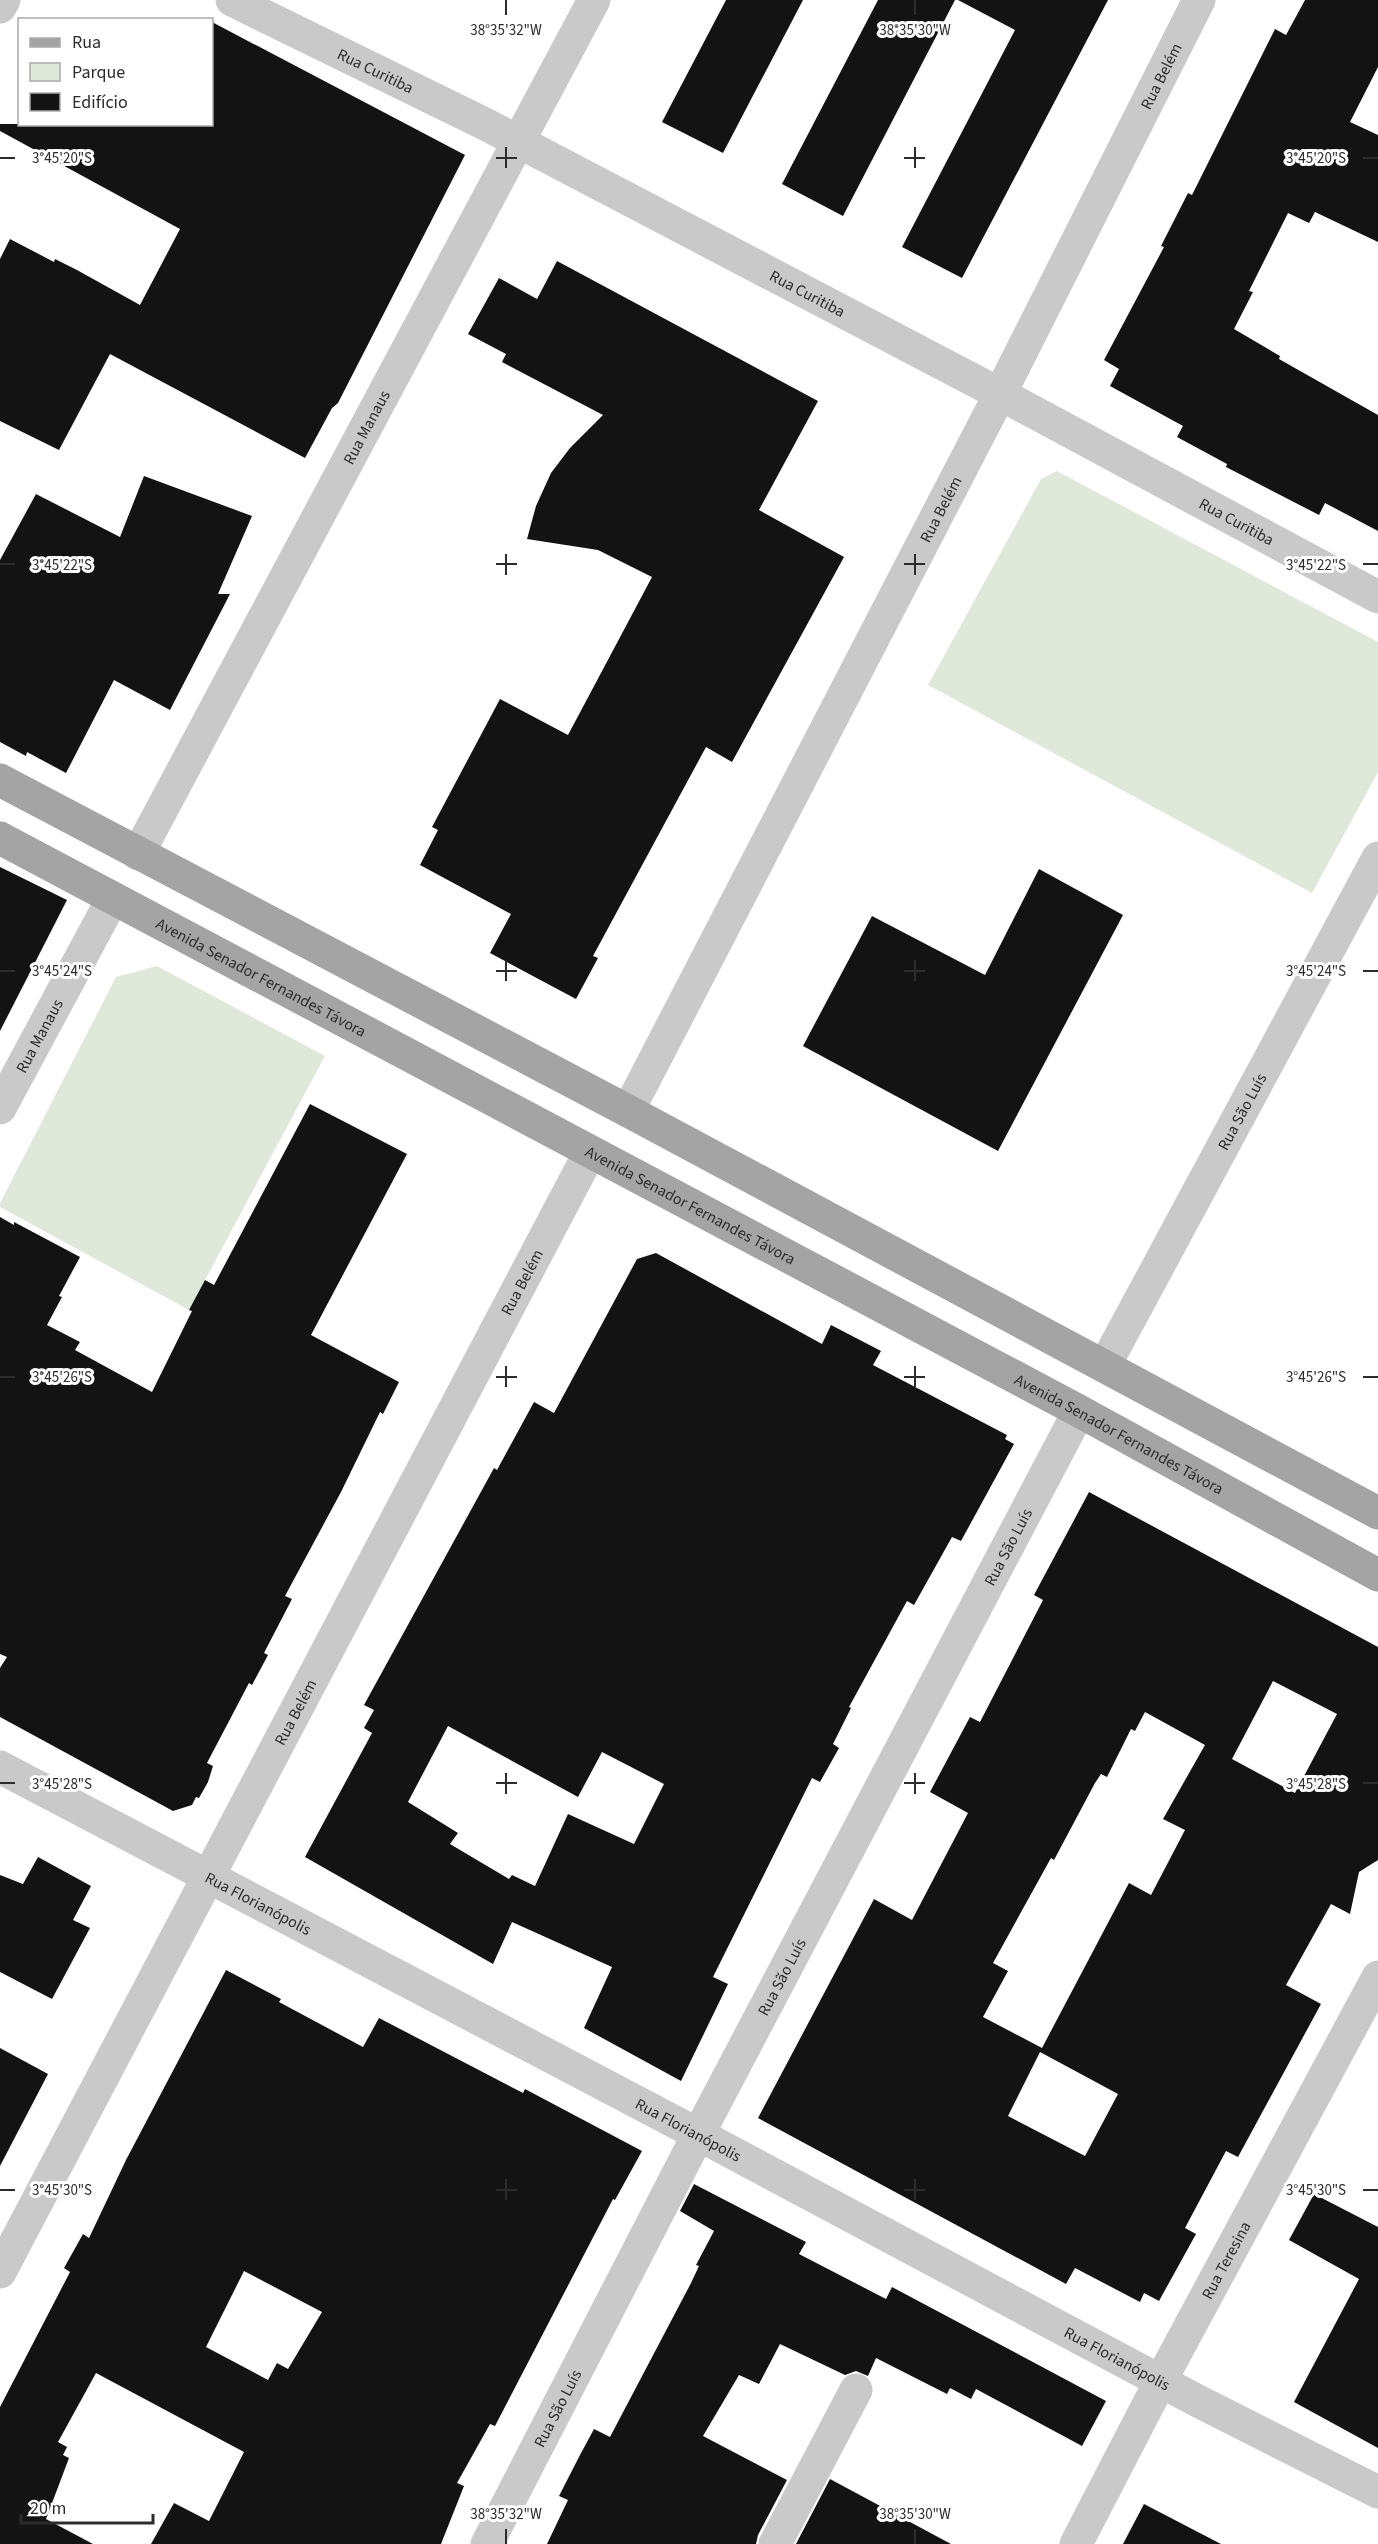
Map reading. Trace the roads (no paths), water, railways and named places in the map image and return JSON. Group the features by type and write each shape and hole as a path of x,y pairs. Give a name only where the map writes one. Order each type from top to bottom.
{"main road":[{"path":"0,780 628,1111 1378,1513"},
{"name":"Avenida Senador Fernandes Távora","path":"0,837 1079,1411 1378,1575"}],"street":[{"path":"0,7 4,0"},
{"name":"Rua Curitiba","path":"232,0 517,141 1000,394 1378,597"},
{"name":"Rua Manaus","path":"138,854 594,0"},
{"name":"Rua Belém","path":"628,1111 1000,394 1198,0"},
{"name":"Rua São Luís","path":"1105,1365 1378,858"},
{"name":"Rua Manaus","path":"0,1108 113,898"},
{"name":"Rua Belém","path":"0,2272 590,1152"},
{"name":"Rua São Luís","path":"487,2544 698,2135 1079,1411"},
{"name":"Rua Florianópolis","path":"0,1767 1196,2400 1378,2492"},
{"name":"Rua Teresina","path":"1076,2544 1161,2380 1378,1977"},
{"path":"775,2544 856,2390"}]}
